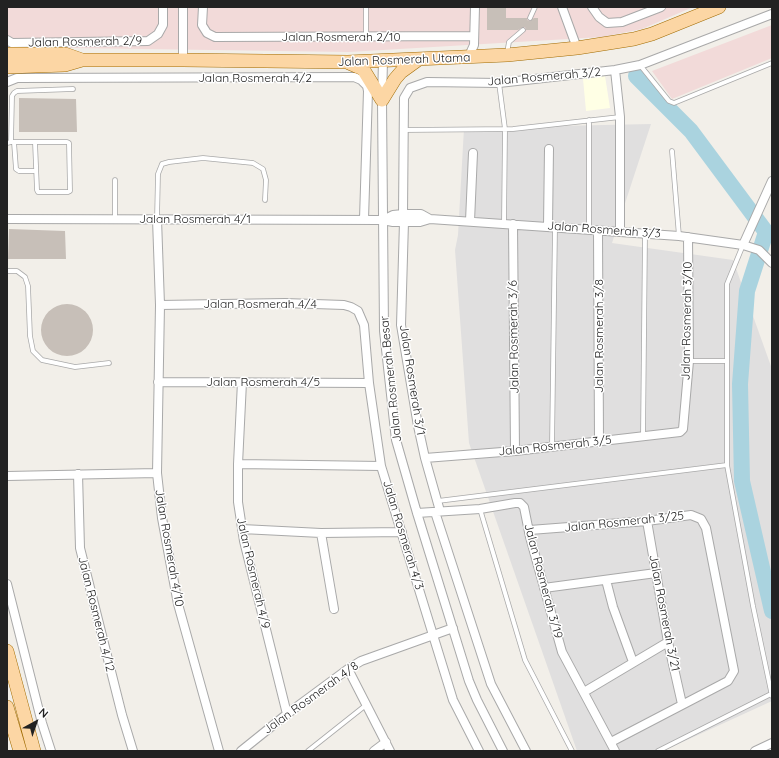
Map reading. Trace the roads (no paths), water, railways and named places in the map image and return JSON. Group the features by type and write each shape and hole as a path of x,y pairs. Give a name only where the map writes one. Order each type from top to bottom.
{"main road":[{"name":"Jalan Rosmerah Utama","path":"8,68 64,65 82,60 348,62 507,56 577,48 634,39 652,34 719,7"},
{"name":"Jalan Rosmerah Utama","path":"9,53 65,54 82,60"},
{"path":"348,62 363,69 382,100 401,72 419,59"},
{"path":"7,651 34,751"},
{"path":"7,676 19,696"},
{"path":"7,707 20,751"}],"street":[{"name":"Jalan Rosmerah 2/9","path":"7,40 12,43 148,41 158,34 163,24 163,7"},
{"path":"182,7 183,60"},
{"name":"Jalan Rosmerah 2/10","path":"203,7 202,25 206,32 215,37 474,36"},
{"path":"468,58 474,45 474,7"},
{"path":"562,7 577,48"},
{"path":"592,7 599,17 607,23 614,23 645,10 661,7"},
{"name":"Jalan Rosmerah 3/2","path":"403,218 404,98 410,88 427,82 500,83 615,70 640,65 772,14"},
{"name":"Jalan Rosmerah Besar","path":"383,61 384,331 398,447 469,681 476,700 503,751"},
{"path":"615,70 620,117 620,232"},
{"name":"Jalan Rosmerah 4/2","path":"7,82 17,78 354,77 361,80 367,86 368,91 364,220"},
{"path":"549,149 552,226"},
{"path":"470,221 473,153"},
{"path":"742,245 772,181"},
{"name":"Jalan Rosmerah 3/3","path":"383,220 393,215 403,218 421,214 430,219 552,226 598,231 679,236 742,245 759,250 770,260"},
{"name":"Jalan Rosmerah 3/1","path":"403,218 401,326 425,458 438,501 438,512 491,684 526,751"},
{"name":"Jalan Rosmerah 4/1","path":"7,219 383,220"},
{"name":"Jalan Rosmerah 4/10","path":"157,219 160,306 157,473 162,518 178,604 219,751"},
{"name":"Jalan Rosmerah 3/6","path":"513,224 515,451"},
{"name":"Jalan Rosmerah 3/8","path":"598,231 599,441"},
{"name":"Jalan Rosmerah 3/10","path":"683,429 689,361 688,237"},
{"name":"Jalan Rosmerah 4/4","path":"160,306 285,302 344,305 358,311"},
{"name":"Jalan Rosmerah 4/3","path":"358,311 364,325 369,383 381,466 453,700 479,751"},
{"name":"Jalan Rosmerah 4/5","path":"158,382 369,383"},
{"name":"Jalan Rosmerah 4/9","path":"242,382 238,464 238,502 244,541 287,714"},
{"name":"Jalan Rosmerah 3/5","path":"425,458 515,451 680,432 683,429"},
{"path":"238,464 381,466"},
{"path":"7,476 157,473"},
{"name":"Jalan Rosmerah 4/12","path":"78,474 80,548 122,715 133,751"},
{"name":"Jalan Rosmerah 3/19","path":"417,513 520,503 524,507 562,652 615,751"},
{"name":"Jalan Rosmerah 3/25","path":"530,530 647,522 691,515 696,516 704,523 734,671 728,680 682,704"},
{"name":"Jalan Rosmerah 3/21","path":"647,522 668,642 682,704"},
{"path":"242,529 321,534 402,532"},
{"path":"321,534 334,609"},
{"path":"544,588 656,573"},
{"path":"606,580 613,607 634,662"},
{"path":"7,584 42,724 51,751"},
{"name":"Jalan Rosmerah 4/8","path":"241,751 287,714 361,661 453,628"},
{"path":"584,692 668,642"},
{"path":"348,669 390,751"},
{"path":"611,742 682,704"},
{"path":"374,751 386,742"},
{"path":"756,751 772,743"}],"lane":[{"path":"366,7 366,37"},
{"path":"530,18 535,7"},
{"path":"507,56 509,42 523,30"},
{"path":"640,65 669,101 674,103 772,63"},
{"path":"500,83 505,129 504,223"},
{"path":"36,171 19,171 16,169 11,142 12,96 17,91 73,89"},
{"path":"404,130 505,129 620,117"},
{"path":"589,120 589,230"},
{"path":"11,142 36,142 70,143 70,191 38,192 36,142"},
{"path":"672,151 679,236"},
{"path":"157,219 158,174 162,164 169,162 203,158 254,163 263,169 266,180 265,200"},
{"path":"114,219 116,180"},
{"path":"552,226 552,446"},
{"path":"643,436 645,233"},
{"path":"658,751 772,695 726,465 727,284 742,245"},
{"path":"7,271 17,270 25,277 30,310 30,336 33,351 42,360 75,367 109,363"},
{"path":"689,361 727,361"},
{"path":"438,501 726,465"},
{"path":"480,508 525,660 572,751"},
{"path":"308,751 366,705"}],"waterway":[{"path":"636,76 691,131 766,232 747,291 740,384 742,481 772,611"}]}
